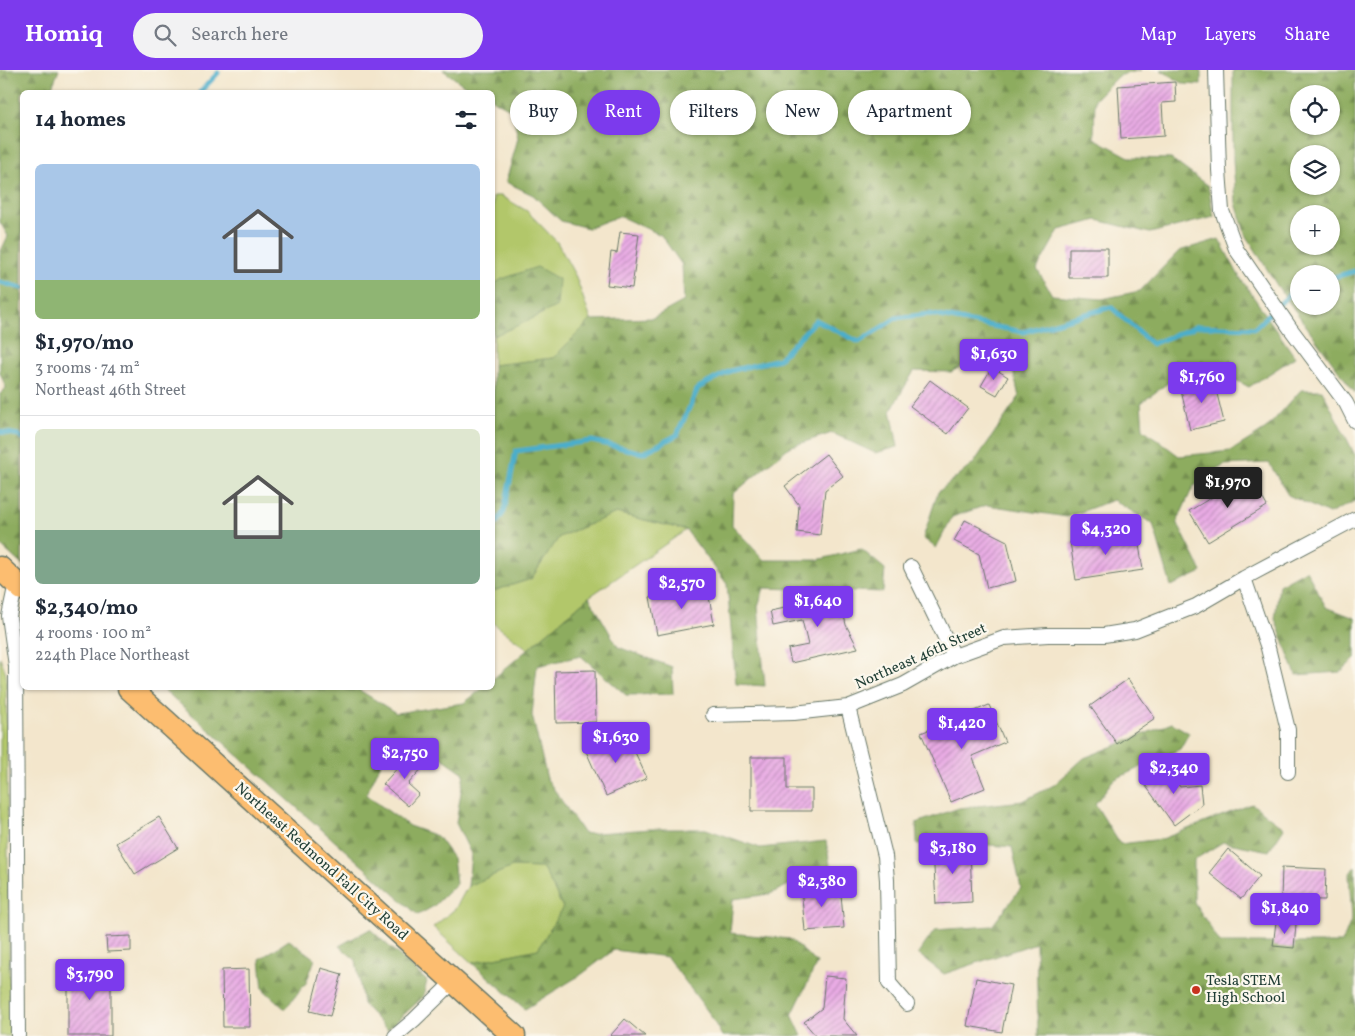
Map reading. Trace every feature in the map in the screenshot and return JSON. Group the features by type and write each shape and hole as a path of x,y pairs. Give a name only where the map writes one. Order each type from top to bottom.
{"main road":[{"name":"Northeast Redmond Fall City Road","path":"131,690 514,1036"}],"street":[{"path":"1216,70 1222,211 1236,249 1290,328 1346,402 1355,421"},
{"name":"Northeast 46th Street","path":"713,714 794,713 848,707 903,686 954,656 1004,638 1048,635 1104,635 1135,630 1196,606 1244,578 1355,519"},
{"path":"911,567 954,656"},
{"path":"1244,578 1268,648 1288,730 1288,772"},
{"path":"13,580 10,616 16,666 18,1036"},
{"path":"848,707 885,856 889,983 907,1004"},
{"path":"395,1036 453,982"}],"green space":[{"path":"0,70 59,70 51,90 20,90 20,563 0,545 0,394 6,388 0,372 0,253 8,236 0,222"},
{"path":"443,70 1141,70 1118,76 1095,99 1094,138 1131,158 1171,159 1208,186 1214,217 1150,233 1097,220 1059,230 1037,269 1052,295 1102,299 1140,291 1179,251 1219,239 1239,276 1295,357 1249,387 1211,367 1177,376 1141,403 1143,429 1179,456 1231,451 1266,429 1301,390 1322,390 1355,455 1355,501 1329,514 1288,495 1269,463 1224,465 1193,487 1177,522 1202,572 1171,586 1153,524 1113,500 1067,517 987,505 952,517 936,548 923,538 938,492 973,464 1019,397 1011,361 979,357 951,372 914,371 891,410 898,447 875,453 832,433 789,447 733,494 732,525 764,560 817,560 861,549 885,569 883,592 764,588 758,606 765,686 736,684 727,584 686,530 616,513 559,537 531,579 495,590 495,365 553,358 591,320 653,318 684,301 682,265 661,235 619,216 588,228 561,221 533,195 506,182 517,135 577,135 577,90 510,90 510,109 495,101 495,90 474,90"},
{"path":"1161,70 1201,70 1201,85 1184,84"},
{"path":"1233,70 1355,70 1355,393 1298,315 1340,315 1340,265 1290,265 1290,304 1245,233 1236,203 1233,160"},
{"path":"495,196 501,196 527,211 557,242 576,277 591,320 553,358 495,365"},
{"path":"537,267 559,279 557,306 495,335 495,284 502,279"},
{"path":"616,513 686,530 589,597 528,649 495,624 495,590 531,579 559,537"},
{"path":"1306,570 1326,607 1355,618 1355,659 1340,672 1296,675 1275,619 1279,585"},
{"path":"589,597 618,647 672,667 673,694 626,695 581,656 537,666 532,715 547,779 584,834 650,829 706,829 760,848 826,841 830,865 770,894 733,899 730,933 790,939 817,963 792,1015 802,1036 722,1036 709,1013 667,957 614,950 582,974 525,1009 472,963 538,949 563,907 543,868 512,867 468,886 471,854 456,823 464,773 422,744 385,755 366,795 409,826 437,836 453,858 456,884 434,906 418,915 164,690 359,690 396,713 464,703 480,690 495,690 495,677"},
{"path":"0,657 6,673 10,1036 0,1036"},
{"path":"1172,723 1189,733 1180,749 1113,780 1095,804 1120,844 1162,839 1252,804 1284,828 1269,851 1223,842 1194,860 1194,902 1220,943 1342,943 1352,918 1349,875 1355,866 1355,1036 1038,1036 1036,943 944,974 918,954 935,930 992,926 1021,888 1012,847 946,841 917,844 916,823 959,808 1023,801 1054,785 1084,758"},
{"path":"512,867 543,868 563,908 538,949 472,963 433,927 455,909 468,886"},
{"path":"370,929 427,981 423,997 387,1030 363,1004 356,960 339,946"},
{"path":"289,940 315,959 306,983 285,1009 263,989 260,959"}],"building":[{"path":"1175,82 1176,102 1162,103 1164,136 1121,139 1118,86"},
{"path":"620,232 639,234 632,288 607,285 611,252 617,253"},
{"path":"1069,248 1108,248 1108,278 1069,278"},
{"path":"992,367 1008,377 997,395 981,386"},
{"path":"1213,378 1224,422 1190,430 1180,386"},
{"path":"930,380 968,408 948,434 910,406"},
{"path":"826,454 843,476 825,490 820,535 797,532 799,505 785,486"},
{"path":"1249,475 1267,506 1208,542 1189,511"},
{"path":"965,520 1007,541 1016,581 987,588 979,554 954,541"},
{"path":"1137,532 1143,570 1076,580 1070,542"},
{"path":"707,586 714,624 657,635 650,597"},
{"path":"840,596 846,625 858,648 791,663 788,649 808,645 802,620 773,626 770,611"},
{"path":"595,670 596,722 556,723 555,671"},
{"path":"1128,679 1155,718 1117,744 1090,706"},
{"path":"989,705 1005,742 972,756 985,788 951,802 921,733"},
{"path":"625,731 647,778 606,796 585,749"},
{"path":"410,754 424,766 408,784 419,794 408,806 383,784"},
{"path":"751,757 787,757 787,789 812,789 812,811 751,811"},
{"path":"1165,766 1180,787 1200,785 1202,804 1174,825 1143,782"},
{"path":"159,817 178,848 135,874 116,843"},
{"path":"970,847 972,902 936,904 933,849"},
{"path":"1228,849 1260,876 1241,899 1209,873"},
{"path":"1282,867 1326,869 1325,900 1281,899"},
{"path":"840,884 844,928 805,931 801,887"},
{"path":"1276,922 1296,924 1294,948 1273,946"},
{"path":"131,936 131,951 107,952 106,937"},
{"path":"68,966 111,966 111,1036 68,1036"},
{"path":"321,968 342,974 330,1016 310,1011"},
{"path":"249,969 250,1027 223,1027 222,970"},
{"path":"825,976 846,978 843,1019 857,1036 816,1036 804,1022 822,1008"},
{"path":"976,978 1011,985 1002,1032 967,1026"},
{"path":"625,1019 645,1036 610,1036"}],"waterway":[{"path":"202,90 218,73"},
{"path":"1340,275 1355,271"},
{"path":"0,282 20,287"},
{"path":"495,525 504,512 516,451 592,441 643,453 677,435 698,388 730,371 779,359 816,320 859,342 896,318 929,314 1023,332 1111,307 1152,344 1197,326 1255,328 1290,294"},
{"path":"0,432 20,436"}],"place":[{"name":"Tesla STEM High School","path":"1196,990"}]}
